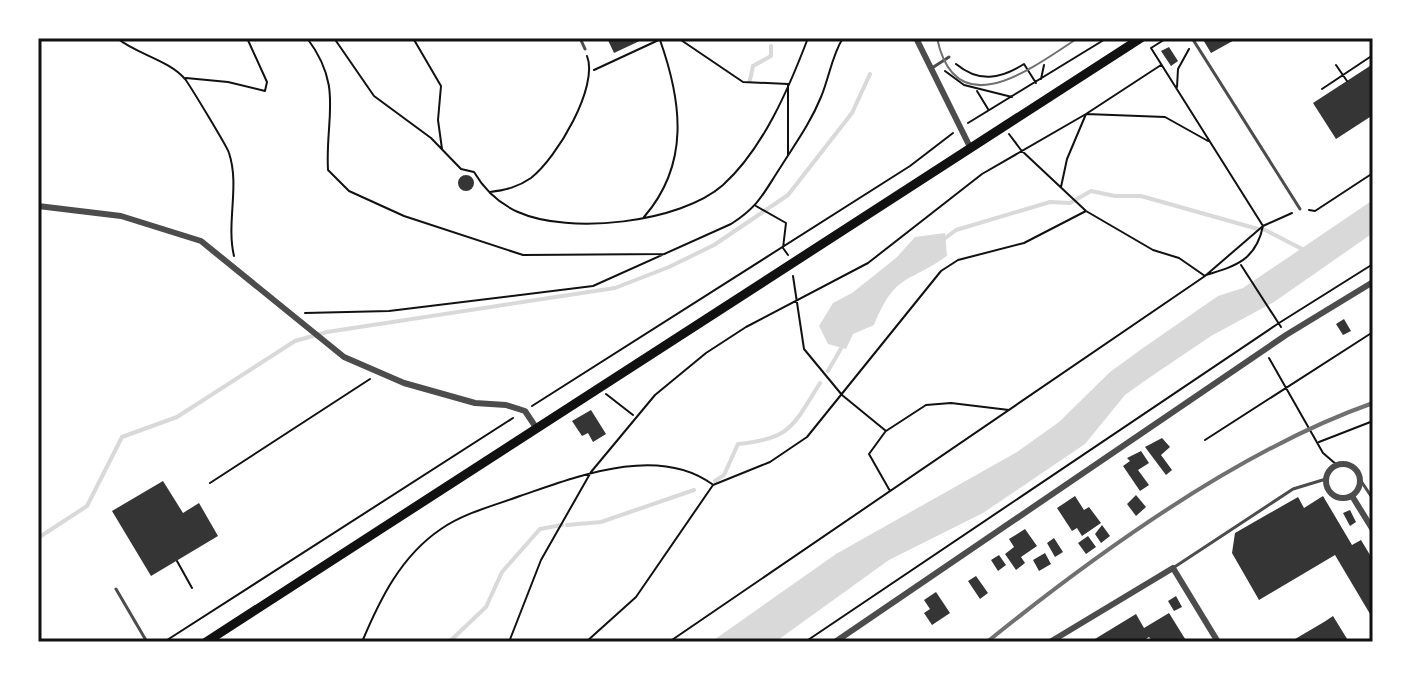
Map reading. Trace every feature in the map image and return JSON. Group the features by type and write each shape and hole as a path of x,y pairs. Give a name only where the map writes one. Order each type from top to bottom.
{"main road":[{"path":"206,642 1141,38"}],"street":[{"path":"916,38 970,147"},
{"path":"38,206 121,216 165,227 201,241 237,268 319,340 344,357 379,373 475,403 506,405 525,411 537,429"},
{"path":"835,642 1264,350 1373,282"},
{"path":"1337,465 1355,468 1361,481 1352,496 1334,496 1326,479 1337,465"},
{"path":"1352,496 1373,530"},
{"path":"1050,642 1173,568 1218,642"}],"lane":[{"path":"580,38 585,49"},
{"path":"1193,39 1300,209"},
{"path":"931,68 947,59"},
{"path":"1173,568 1293,489 1326,479"},
{"path":"1361,481 1373,499"},
{"path":"116,589 147,642"}],"path":[{"path":"117,38 131,50 185,78 228,82 265,91 267,82 247,38"},
{"path":"307,38 322,58 329,89 333,116 326,143 328,170 349,191 438,230 523,255 631,251 666,254"},
{"path":"334,38 374,96 443,150 461,169 474,172 479,185 517,212 558,223 643,218 701,200 720,188 754,150 808,38"},
{"path":"413,38 441,86 438,120 443,150"},
{"path":"678,38 743,82 788,84"},
{"path":"291,316 389,311 593,286 731,224 756,206 812,120 843,38"},
{"path":"164,642 910,166 960,128 1107,38"},
{"path":"1167,38 1151,48 1263,226 1256,250 1240,265 1205,276"},
{"path":"488,192 511,189 533,176 569,127 593,70 658,39 674,90 678,140 674,171 661,197 643,218"},
{"path":"1177,90 1178,69 1193,39"},
{"path":"585,49 593,70"},
{"path":"1322,89 1373,55"},
{"path":"947,59 977,77 1001,76 1024,64 1036,83"},
{"path":"939,63 952,77 977,90 1013,98"},
{"path":"1041,81 1044,65"},
{"path":"509,642 541,560 591,472 634,416 706,353 746,327 796,304 868,263 982,174 1086,114 1161,65"},
{"path":"1336,65 1347,81"},
{"path":"185,78 229,153 232,206 229,236 237,268"},
{"path":"788,84 788,157"},
{"path":"977,90 990,112"},
{"path":"1086,114 1165,117 1209,141"},
{"path":"1061,187 1067,159 1086,114"},
{"path":"1021,150 1086,211 1132,240 1179,258 1205,276"},
{"path":"669,642 1205,276 1263,226 1300,209 1315,211 1373,173"},
{"path":"756,206 786,223 783,248 792,262 804,349 842,395 886,431"},
{"path":"586,642 636,597 713,485 770,462 807,437 941,271 958,260 1024,243 1086,211"},
{"path":"805,642 1273,326 1373,264"},
{"path":"1240,265 1276,319"},
{"path":"1205,440 1373,332"},
{"path":"1264,350 1317,443 1337,465"},
{"path":"210,483 379,373"},
{"path":"605,393 634,416"},
{"path":"891,492 869,454 886,431 926,405 985,404 1010,410"},
{"path":"1317,443 1373,421"},
{"path":"362,642 381,598 406,561 440,529 471,513 591,472 618,467 682,469 696,473 713,485"},
{"path":"177,561 192,588"}],"shaded area":[{"path":"1373,200 1373,233 1274,302 1211,336 1143,382 1125,395 1085,444 983,513 889,560 775,642 711,642 836,554 1017,452 1059,422 1110,372 1143,348 1218,296 1243,288"},
{"path":"945,233 947,256 896,288 874,325 853,334 846,349 828,344 819,326 833,303 852,293 896,258 915,237"}],"building":[{"path":"607,38 646,38 614,53"},
{"path":"1202,38 1238,38 1211,53"},
{"path":"1169,47 1178,61 1171,66 1161,51"},
{"path":"1373,64 1373,115 1336,139 1313,103"},
{"path":"463,175 469,175 474,183 472,189 463,191 458,186 458,180"},
{"path":"1344,319 1351,331 1343,335 1336,324"},
{"path":"591,410 606,434 593,442 588,433 582,436 572,421"},
{"path":"1162,438 1170,447 1161,455 1172,470 1166,475 1145,447"},
{"path":"1141,451 1149,463 1138,470 1149,485 1140,491 1123,466 1130,461 1127,458"},
{"path":"163,481 183,513 199,503 218,536 151,576 112,511"},
{"path":"1136,495 1146,507 1136,516 1127,504"},
{"path":"1075,496 1084,510 1089,507 1101,523 1082,536 1077,528 1072,531 1057,508"},
{"path":"1323,496 1352,545 1361,540 1373,560 1373,619 1335,555 1259,600 1232,553 1235,533 1298,497 1304,508"},
{"path":"1350,510 1356,522 1350,526 1343,513"},
{"path":"1102,525 1110,536 1101,543 1095,534"},
{"path":"1025,529 1037,546 1021,557 1025,563 1016,570 1005,554 1014,547 1009,539"},
{"path":"1088,536 1096,547 1086,554 1078,543"},
{"path":"1054,538 1063,552 1055,557 1047,543"},
{"path":"1045,553 1051,564 1039,571 1033,560"},
{"path":"999,555 1006,565 998,571 991,560"},
{"path":"976,576 988,593 980,599 968,581"},
{"path":"936,592 950,613 932,625 924,613 930,609 924,600"},
{"path":"1176,596 1182,607 1174,611 1168,601"},
{"path":"1169,613 1187,642 1153,642 1149,637 1141,642 1090,642 1136,614 1144,628"},
{"path":"1333,616 1349,642 1290,642 1324,622"}],"waterway":[{"path":"750,80 753,66 771,56 771,46"},
{"path":"38,538 87,506 122,437 177,417 295,341 327,332 615,288 714,245 788,195 852,113 870,74"},
{"path":"944,239 956,230 1050,202 1070,203 1091,191 1115,196 1141,196 1258,229"},
{"path":"1265,230 1306,251"},
{"path":"828,371 843,345"},
{"path":"715,481 724,475 738,444 769,438 789,428 820,383"},
{"path":"567,525 601,522 694,490"},
{"path":"449,642 486,607 502,572 540,529 562,525"}],"tram line":[{"path":"937,38 947,65 961,80 979,85 1020,74 1078,38"}],"railway":[{"path":"987,642 1122,540 1221,476 1322,423 1373,403"}]}
